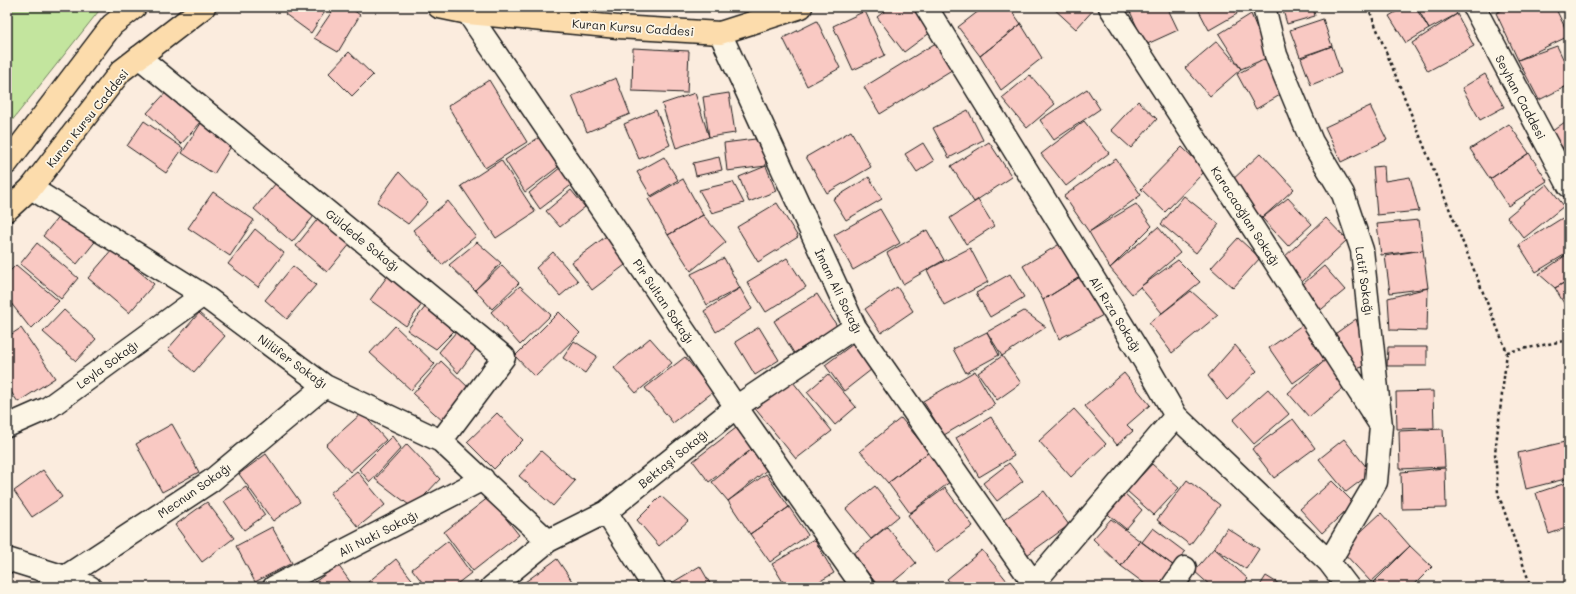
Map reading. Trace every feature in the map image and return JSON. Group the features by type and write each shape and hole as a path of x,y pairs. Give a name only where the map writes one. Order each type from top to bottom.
{"main road":[{"path":"7,163 112,25 135,7"},
{"name":"Kuran Kursu Caddesi","path":"7,210 31,188 121,71 204,7"},
{"name":"Kuran Kursu Caddesi","path":"439,7 468,13 618,28 720,33 801,7"},
{"path":"7,174 31,188"}],"street":[{"name":"Ali Rıza Sokağı","path":"926,7 1145,362 1176,416 1329,562 1348,587"},
{"name":"Karacaoğlan Sokağı","path":"1110,7 1381,426"},
{"name":"Latif Sokağı","path":"1264,7 1276,55 1312,142 1343,194 1362,250 1381,426 1376,482 1329,562"},
{"name":"Seyhan Caddesi","path":"1474,7 1569,186"},
{"name":"Pir Sultan Sokağı","path":"468,13 736,407 863,587"},
{"name":"İmam Ali Sokağı","path":"720,33 855,327 1034,585"},
{"name":"Güldede Sokağı","path":"139,57 504,356 441,441"},
{"name":"Nilüfer Sokağı","path":"31,188 203,294 325,386 441,441 548,541"},
{"name":"Leyla Sokağı","path":"7,426 48,408 203,294"},
{"name":"Bektaşi Sokağı","path":"492,587 548,541 606,512 736,407 855,327"},
{"name":"Mecnun Sokağı","path":"63,582 211,481 325,386"},
{"path":"1034,585 1130,467 1176,416"},
{"name":"Ali Naki Sokağı","path":"274,587 483,480"},
{"path":"606,512 654,587"},
{"path":"7,559 63,582 90,587"},
{"path":"1172,587 1185,568"}],"path":[{"path":"1368,7 1507,352 1494,453 1498,493 1531,587"},
{"path":"1507,352 1569,340"}],"green space":[{"path":"7,7 102,7 7,127"}],"building":[{"path":"290,7 328,7 311,33 285,14"},
{"path":"335,7 349,7 360,15 338,52 314,38"},
{"path":"890,7 912,7 931,32 904,52 877,17"},
{"path":"984,7 1009,7 1021,24 980,56 958,27"},
{"path":"1052,7 1096,7 1076,29"},
{"path":"1128,7 1167,7 1178,30 1145,45"},
{"path":"1197,7 1234,7 1237,14 1209,30"},
{"path":"1282,7 1313,7 1315,16 1287,24"},
{"path":"1404,7 1415,7 1429,29 1406,43 1389,16"},
{"path":"1417,7 1453,7 1457,14 1429,29"},
{"path":"1509,7 1555,7 1569,36 1518,60 1496,13"},
{"path":"865,11 885,55 853,70 833,26"},
{"path":"1251,14 1269,57 1241,69 1219,34"},
{"path":"1457,14 1474,46 1428,71 1412,43"},
{"path":"1323,19 1332,46 1300,57 1290,30"},
{"path":"817,21 840,68 807,86 783,38"},
{"path":"1021,24 1042,58 1001,90 980,56"},
{"path":"939,41 955,68 880,114 864,87"},
{"path":"1217,41 1241,69 1210,96 1185,68"},
{"path":"1332,46 1341,73 1311,85 1301,58"},
{"path":"1557,46 1569,71 1569,85 1539,100 1518,60"},
{"path":"633,48 689,51 687,93 632,91"},
{"path":"349,52 373,75 352,96 329,73"},
{"path":"1269,57 1287,91 1256,109 1237,74"},
{"path":"1485,74 1504,107 1480,120 1462,88"},
{"path":"1030,75 1055,104 1027,128 1002,98"},
{"path":"616,78 630,114 587,132 572,96"},
{"path":"489,80 527,142 485,168 448,106"},
{"path":"170,88 203,120 181,144 147,113"},
{"path":"1087,89 1100,109 1054,140 1040,120"},
{"path":"695,93 709,137 676,148 662,104"},
{"path":"729,93 735,133 709,137 703,97"},
{"path":"1138,101 1157,119 1131,148 1111,130"},
{"path":"1370,106 1387,140 1341,162 1325,127"},
{"path":"656,110 670,145 639,159 624,124"},
{"path":"968,110 983,140 949,158 933,128"},
{"path":"1569,119 1569,156 1551,132"},
{"path":"203,120 235,140 214,174 182,153"},
{"path":"144,121 183,148 166,173 127,146"},
{"path":"1084,121 1109,153 1066,186 1041,154"},
{"path":"1509,124 1529,153 1490,179 1470,149"},
{"path":"851,131 871,167 827,193 806,157"},
{"path":"541,136 558,167 525,192 505,160"},
{"path":"763,138 766,166 727,171 724,143"},
{"path":"989,142 1012,177 974,202 951,166"},
{"path":"923,143 934,161 917,172 905,154"},
{"path":"1182,147 1206,170 1165,212 1141,189"},
{"path":"1261,153 1294,189 1262,218 1229,183"},
{"path":"1529,153 1547,181 1508,206 1490,179"},
{"path":"664,157 678,180 651,196 637,172"},
{"path":"719,157 722,170 696,176 693,163"},
{"path":"1116,159 1141,195 1089,232 1064,196"},
{"path":"501,160 535,212 496,238 461,186"},
{"path":"766,166 776,191 749,202 739,177"},
{"path":"1384,166 1385,181 1410,177 1419,211 1377,215 1373,167"},
{"path":"561,167 574,183 540,209 529,193"},
{"path":"399,172 428,202 408,224 377,202"},
{"path":"282,176 320,209 292,242 254,209"},
{"path":"869,177 882,199 846,220 833,199"},
{"path":"683,179 703,215 668,235 648,199"},
{"path":"733,182 744,203 712,213 699,190"},
{"path":"1547,184 1564,206 1524,238 1507,217"},
{"path":"571,190 585,207 560,227 546,211"},
{"path":"213,192 254,220 230,256 188,228"},
{"path":"1184,196 1219,224 1196,253 1161,224"},
{"path":"1288,198 1312,224 1288,246 1262,218"},
{"path":"978,200 994,226 966,244 950,218"},
{"path":"448,201 476,236 442,265 413,230"},
{"path":"777,203 798,237 758,262 737,227"},
{"path":"1136,204 1152,226 1110,268 1089,232"},
{"path":"880,209 900,243 853,270 834,235"},
{"path":"64,210 98,238 77,264 43,236"},
{"path":"324,211 356,237 327,272 296,246"},
{"path":"703,215 726,242 691,271 668,235"},
{"path":"1564,217 1569,225 1569,252 1536,272 1519,245"},
{"path":"1326,218 1347,240 1302,282 1281,260"},
{"path":"1419,220 1423,250 1381,255 1377,224"},
{"path":"1158,227 1180,253 1132,294 1110,268"},
{"path":"255,229 284,253 258,287 228,264"},
{"path":"927,230 944,260 903,284 887,253"},
{"path":"609,234 629,262 592,290 572,262"},
{"path":"1238,238 1260,258 1233,288 1211,268"},
{"path":"477,242 501,263 475,290 449,265"},
{"path":"1063,242 1083,275 1043,300 1023,266"},
{"path":"37,243 78,278 61,299 20,264"},
{"path":"970,248 988,282 944,305 927,270"},
{"path":"113,249 154,284 129,313 88,278"},
{"path":"1423,250 1428,288 1390,293 1385,256"},
{"path":"553,252 578,281 560,296 536,268"},
{"path":"1569,253 1569,280 1555,288 1539,274"},
{"path":"724,258 740,288 707,305 691,274"},
{"path":"787,258 806,287 766,312 747,282"},
{"path":"1178,260 1200,282 1162,313 1140,287"},
{"path":"16,265 59,301 31,329 7,298 7,274"},
{"path":"502,265 519,283 492,309 475,290"},
{"path":"293,266 316,285 287,319 265,300"},
{"path":"1324,266 1345,290 1317,313 1297,289"},
{"path":"389,274 425,300 406,326 370,300"},
{"path":"1010,274 1024,297 990,317 976,293"},
{"path":"1083,275 1105,314 1059,339 1043,300"},
{"path":"1569,280 1569,312 1555,288"},
{"path":"520,286 551,315 520,345 491,312"},
{"path":"897,287 913,311 881,333 865,309"},
{"path":"740,288 752,309 716,332 704,311"},
{"path":"1428,288 1427,331 1390,330 1388,298"},
{"path":"1191,291 1218,315 1172,353 1149,323"},
{"path":"817,294 837,326 794,353 774,321"},
{"path":"430,301 457,328 436,349 407,330"},
{"path":"64,310 96,339 76,361 43,332"},
{"path":"1024,311 1046,327 1002,356 987,332"},
{"path":"559,312 580,333 535,377 515,356"},
{"path":"199,313 225,336 194,372 168,349"},
{"path":"1356,319 1370,365 1352,370 1332,336"},
{"path":"1305,323 1329,357 1293,383 1269,348"},
{"path":"462,325 481,342 458,373 439,352"},
{"path":"395,326 435,364 411,390 370,353"},
{"path":"759,327 779,360 755,375 735,342"},
{"path":"21,328 55,378 18,402 7,386 7,337"},
{"path":"987,332 999,355 966,373 953,349"},
{"path":"650,338 672,363 636,393 614,368"},
{"path":"574,341 597,356 585,373 563,358"},
{"path":"857,341 876,366 844,391 825,365"},
{"path":"1235,345 1257,371 1227,400 1208,376"},
{"path":"1388,347 1427,347 1427,366 1387,366"},
{"path":"1002,356 1021,383 997,400 978,373"},
{"path":"685,357 713,392 673,423 645,388"},
{"path":"1329,357 1350,382 1309,417 1288,393"},
{"path":"441,361 471,390 444,422 413,394"},
{"path":"975,371 995,405 944,435 923,401"},
{"path":"1124,373 1150,405 1127,425 1133,431 1117,445 1085,406"},
{"path":"828,374 856,407 835,425 807,392"},
{"path":"789,377 832,431 796,459 753,406"},
{"path":"1268,389 1289,414 1254,444 1233,420"},
{"path":"1433,391 1434,428 1397,429 1396,392"},
{"path":"1074,409 1106,444 1071,477 1039,441"},
{"path":"362,413 386,440 350,472 326,445"},
{"path":"497,413 523,440 494,469 467,442"},
{"path":"991,417 1014,456 979,477 956,438"},
{"path":"901,418 929,452 888,483 860,451"},
{"path":"1293,419 1315,448 1274,478 1252,449"},
{"path":"172,424 199,472 162,492 136,444"},
{"path":"736,428 752,449 709,482 693,461"},
{"path":"1443,429 1445,467 1400,469 1399,431"},
{"path":"392,436 401,448 370,482 359,469"},
{"path":"1344,439 1371,473 1346,492 1319,459"},
{"path":"1569,441 1569,478 1526,489 1518,453"},
{"path":"407,444 440,479 413,508 375,479"},
{"path":"752,449 768,469 728,501 712,482"},
{"path":"541,451 575,481 553,506 519,476"},
{"path":"929,452 951,481 910,513 888,483"},
{"path":"266,454 300,502 273,521 239,474"},
{"path":"1009,463 1023,481 997,501 983,483"},
{"path":"1152,464 1179,488 1154,515 1127,491"},
{"path":"1445,468 1446,508 1402,509 1401,472"},
{"path":"43,470 62,497 32,517 14,491"},
{"path":"357,471 385,505 358,527 330,493"},
{"path":"766,474 789,507 750,534 728,501"},
{"path":"1187,480 1220,505 1190,545 1157,520"},
{"path":"1332,481 1354,503 1322,533 1300,509"},
{"path":"1569,482 1569,527 1549,534 1536,493"},
{"path":"875,486 899,516 871,539 846,509"},
{"path":"246,487 265,515 244,530 224,501"},
{"path":"945,488 973,526 935,553 908,515"},
{"path":"1044,491 1069,525 1027,555 1002,521"},
{"path":"1122,491 1142,510 1126,529 1104,511"},
{"path":"661,496 688,521 659,546 637,520"},
{"path":"489,497 519,535 473,571 444,532"},
{"path":"207,502 234,538 202,562 175,525"},
{"path":"789,507 808,535 770,562 750,534"},
{"path":"1381,513 1410,546 1371,582 1341,550"},
{"path":"1111,519 1140,541 1121,566 1093,539"},
{"path":"272,527 292,563 255,582 236,546"},
{"path":"887,527 916,563 887,587 879,587 853,554"},
{"path":"1153,528 1185,552 1174,566 1142,542"},
{"path":"1227,528 1259,549 1246,569 1214,548"},
{"path":"814,539 834,573 810,587 786,587 772,564"},
{"path":"448,541 471,573 453,587 426,587 412,569"},
{"path":"1140,541 1174,566 1158,587 1149,587 1121,566"},
{"path":"1410,546 1432,567 1412,587 1375,587 1372,584"},
{"path":"1214,548 1248,579 1241,587 1212,587 1194,571"},
{"path":"982,550 1012,587 954,587 947,579"},
{"path":"396,559 418,587 362,587"},
{"path":"557,559 576,587 518,587"},
{"path":"338,565 354,587 308,587"},
{"path":"700,566 712,587 665,587"},
{"path":"1266,576 1284,587 1259,587"}]}
